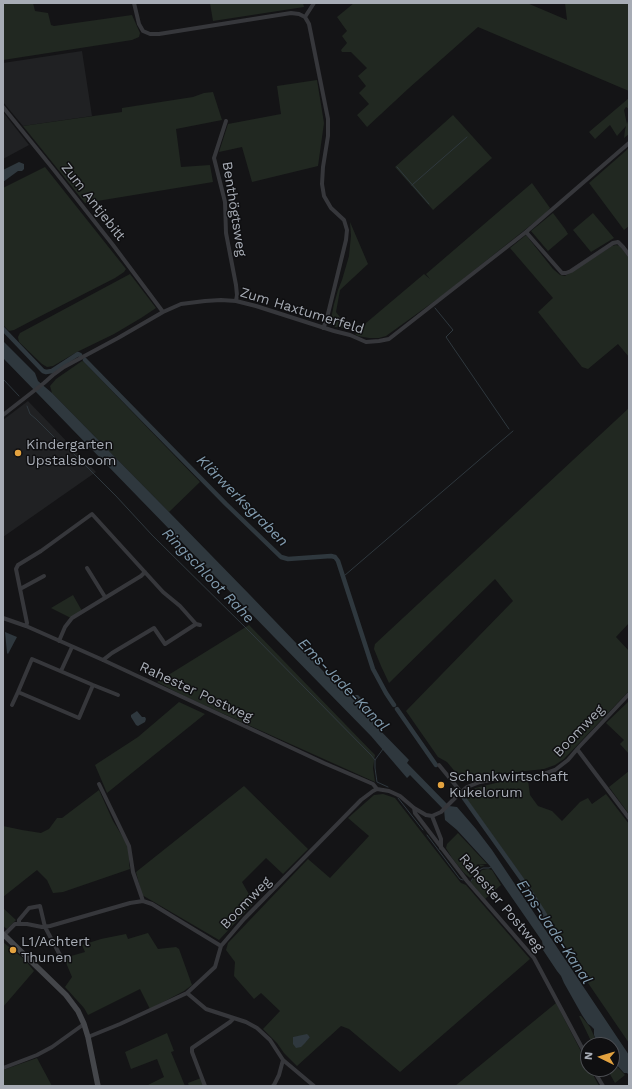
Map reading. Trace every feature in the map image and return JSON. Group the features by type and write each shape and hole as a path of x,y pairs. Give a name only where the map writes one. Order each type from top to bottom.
{"main road":[{"path":"3,935 66,996 78,1010 88,1037 98,1086"}],"street":[{"path":"134,3 139,24 143,32 150,34 159,34 291,13 300,14 305,17 309,24 328,119 328,136 322,184 324,196 331,208 344,220 346,230 346,240 324,328"},
{"path":"305,17 314,3"},
{"name":"Zum Antjebitt","path":"3,107 108,239 163,312"},
{"name":"Benthögtsweg","path":"226,121 214,158 225,202 226,233 236,285 236,301"},
{"name":"Zum Haxtumerfeld","path":"3,415 64,367 163,312 181,304 221,300 236,301 350,335 366,342 389,339 526,232 629,143"},
{"path":"526,232 562,273 570,271 613,243 618,242 629,255"},
{"path":"26,626 27,623 16,569 18,565 41,551 92,514 163,592 198,624 165,644 154,628 102,660"},
{"path":"87,568 105,597"},
{"path":"59,641 65,627 72,618 141,576 145,572"},
{"path":"20,589 44,576"},
{"name":"Rahester Postweg","path":"3,618 26,626 102,660 310,757 373,784 377,789"},
{"path":"60,671 72,647"},
{"path":"12,705 32,659 118,695"},
{"path":"18,692 79,718 93,685"},
{"name":"Boomweg","path":"432,816 441,812 467,786 502,778 541,775 555,770 568,760 629,694"},
{"path":"577,749 629,818"},
{"path":"439,765 460,792"},
{"path":"99,784 129,846 133,872 143,901"},
{"path":"377,789 390,791 400,796 414,808 426,815 432,816 441,839 441,848"},
{"name":"Boomweg","path":"88,1037 187,993 214,967 221,946 244,919 361,800 377,789"},
{"name":"Rahester Postweg","path":"414,808 415,813 467,881 534,958 580,1044"},
{"path":"3,935 19,923 45,927 130,903 143,901 152,904 221,946"},
{"path":"19,923 19,920 30,908 40,906 45,927 61,957"},
{"path":"187,993 206,1009 246,1022 257,1028 270,1040 283,1060 314,1086"},
{"path":"205,1086 192,1052 192,1048 234,1018"},
{"path":"3,1068 52,1047 84,1024"},
{"path":"273,1086 279,1075 283,1060"},
{"path":"598,1077 603,1086"}],"shaded area":[{"path":"3,3 33,3 35,11 48,13 51,25 54,26 132,15 140,33 139,37 132,40 3,60"},
{"path":"210,3 303,3 304,7 213,21"},
{"path":"354,3 527,3 567,20 565,3 629,3 629,91 478,27 367,127 357,115 369,104 359,93 366,86 358,76 367,68 351,52 342,52 341,50 347,43 342,36 347,31 337,17"},
{"path":"82,51 92,116 23,126 3,102 3,63"},
{"path":"317,80 324,123 318,166 252,182 242,147 219,152 228,124 281,114 277,86"},
{"path":"213,92 222,120 176,129 181,167 210,165 213,182 85,203 23,126 122,112 122,108 193,97 204,93"},
{"path":"629,98 629,109 626,107 624,110 627,124 629,111 629,134 624,138 626,126 617,136 610,125 595,139 589,132"},
{"path":"3,112 29,145 3,159"},
{"path":"453,115 492,158 433,210 395,167"},
{"path":"629,148 629,226 624,230 589,183"},
{"path":"19,162 24,164 24,169 22,171 18,171 3,182 3,170"},
{"path":"45,167 126,269 115,278 14,330 9,331 3,325 3,188"},
{"path":"532,183 550,208 546,213 443,295 386,336 369,338 355,334 362,330 366,323 424,274 430,279 426,274"},
{"path":"553,213 568,234 548,251 531,231"},
{"path":"593,213 614,238 591,252 573,230"},
{"path":"350,222 368,264 340,290 336,312 349,329 335,327 330,324 334,304 349,256 351,236"},
{"path":"526,235 553,269 560,275 565,276 612,246 620,246 629,258 629,357 618,344 588,369 582,367 538,312 553,298 510,248"},
{"path":"130,274 156,308 141,318 53,366 47,367 42,364 19,342 18,337 20,333"},
{"path":"3,341 35,373 38,381 52,393 169,512 346,695 358,695 365,702 377,718 373,723 409,760 407,763 449,806 457,807 492,850 617,1037 595,1037 594,1029 588,1024 582,1015 561,976 543,950 542,941 490,866 457,830 445,820 444,810 410,775 407,778 371,736 3,358"},
{"path":"82,361 200,482 169,512 52,393 50,386 56,379"},
{"path":"28,401 96,472 3,537 3,420"},
{"path":"629,408 629,623 616,637 629,651 629,691 564,759 555,765 544,769 490,775 469,781 462,780 447,762 438,757 406,711 513,601 495,579 389,683 374,649 375,644"},
{"path":"73,595 82,611 71,618 51,608"},
{"path":"249,625 375,755 373,768 375,782 186,697 157,682"},
{"path":"5,632 17,637 8,654 7,653"},
{"path":"629,701 629,754 620,744 624,740 606,723"},
{"path":"179,702 205,714 107,793 95,765 138,737"},
{"path":"137,711 146,719 145,722 138,726 131,717 131,715"},
{"path":"629,771 629,814 609,787"},
{"path":"528,780 530,795 538,806 552,811 562,821 580,802 588,798 592,804 606,794 629,824 629,1043 545,920 546,916 531,889 463,794 475,788 504,781"},
{"path":"244,786 308,849 283,874 266,858 242,882 254,903 219,940 142,895 136,872"},
{"path":"99,790 113,821 127,844 130,869 63,892 53,893 47,880 37,870 3,897 3,826 41,833 49,829 57,818 62,818"},
{"path":"383,794 395,798 461,883 466,885 530,959 400,1072 349,1029 341,1026 297,1066 263,1029 280,1011 261,993 254,999 234,976 235,962 226,950 228,943 308,859 330,878 369,836 348,818 374,795","holes":["310,1036 306,1042 293,1044 293,1037"]},
{"path":"458,833 487,864 475,864 485,865 480,867 472,876 470,878 452,858 446,848 447,844"},
{"path":"482,870 492,870 501,885 485,899 470,882"},
{"path":"3,908 16,920 7,929 3,926"},
{"path":"148,933 158,949 176,947 179,949 192,985 184,991 150,1009 140,989 88,1015 84,1008 65,987 72,977 64,958 85,952 82,945 101,939 126,934 128,939"},
{"path":"3,942 25,960 34,971 3,1007"},
{"path":"556,1003 580,1050 580,1077 594,1077 599,1086 455,1086"},
{"path":"579,1016 581,1016 590,1027 594,1037 589,1037"},
{"path":"167,1033 174,1051 171,1052 185,1086 146,1086 164,1077 157,1059 131,1069 125,1052"},
{"path":"307,1034 310,1037 301,1047 296,1048 293,1044 293,1037"},
{"path":"620,1042 629,1055 629,1075 624,1073 620,1069"},
{"path":"37,1058 52,1086 3,1086 3,1070"},
{"path":"620,1070 625,1075 615,1083 612,1077 620,1077"},
{"path":"201,1078 204,1086 189,1086 188,1083"}],"waterway":[{"path":"412,185 467,137"},
{"path":"397,167 429,204"},
{"path":"435,308 453,330 446,337 509,429"},
{"name":"Klärwerksgraben","path":"3,329 43,371 52,371 78,354 80,355"},
{"name":"Klärwerksgraben","path":"85,360 226,504 281,557 288,559 335,557 338,561 373,669 394,705"},
{"path":"3,379 19,396"},
{"name":"Ringschloot Rahe","path":"27,406 30,414 58,441 65,445 116,496 152,535 250,632 375,760"},
{"path":"344,576 513,431"},
{"name":"Klärwerksgraben","path":"397,709 436,765"},
{"path":"383,749 375,760 375,768 377,782 388,787"},
{"name":"Klärwerksgraben","path":"461,794 528,888 545,917"},
{"path":"398,798 423,830"},
{"path":"427,835 460,879 463,880"},
{"path":"471,881 479,870 491,867"}],"place":[{"name":"Kindergarten Upstalsboom","path":"18,453"},
{"name":"Schankwirtschaft Kukelorum","path":"441,785"},
{"name":"L1/Achtert Thunen","path":"13,950"}],"water label":[{"name":"Ems-Jade-Kanal","path":"343,685"},
{"name":"Ems-Jade-Kanal","path":"554,932"}]}
